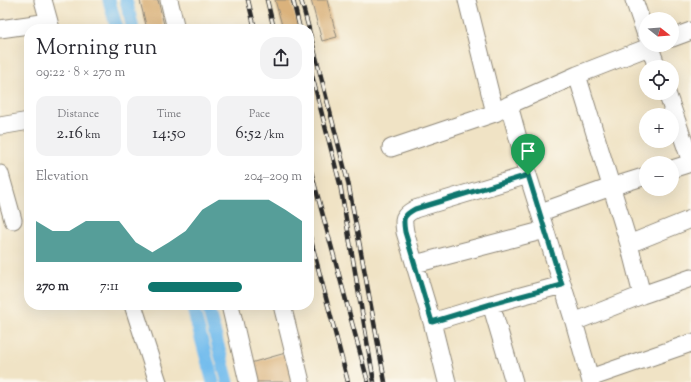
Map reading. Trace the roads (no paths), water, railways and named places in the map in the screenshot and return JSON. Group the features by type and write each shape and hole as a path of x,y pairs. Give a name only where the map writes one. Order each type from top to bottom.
{"street":[{"path":"42,24 43,0"},
{"path":"169,0 175,24"},
{"path":"467,0 502,109 541,212 590,380 691,343"},
{"path":"634,0 639,13"},
{"path":"0,29 24,27"},
{"path":"679,35 691,31"},
{"path":"391,148 502,109 639,48"},
{"path":"577,75 629,244 642,295"},
{"path":"669,100 691,162 679,166"},
{"path":"0,126 24,124"},
{"path":"0,174 13,220"},
{"path":"448,382 403,221 407,213 415,209 528,175"},
{"path":"541,212 639,178"},
{"path":"629,244 691,220"},
{"path":"415,264 545,230"},
{"path":"574,322 642,295 691,278"},
{"path":"432,322 562,285"},
{"path":"491,304 514,382"},
{"path":"135,310 158,382"},
{"path":"231,310 248,382"},
{"path":"283,310 301,382"},
{"path":"295,310 313,382"}],"waterway":[{"path":"109,0 116,24"},
{"path":"126,0 132,24"},
{"path":"193,310 213,382"},
{"path":"208,310 228,382"}],"railway":[{"path":"248,0 254,24"},
{"path":"267,0 273,24"},
{"path":"293,0 299,24"},
{"path":"301,0 308,24"},
{"path":"314,49 348,182 385,382"},
{"path":"314,83 340,184 374,382"},
{"path":"314,182 368,382"},
{"path":"314,252 348,382"}]}
